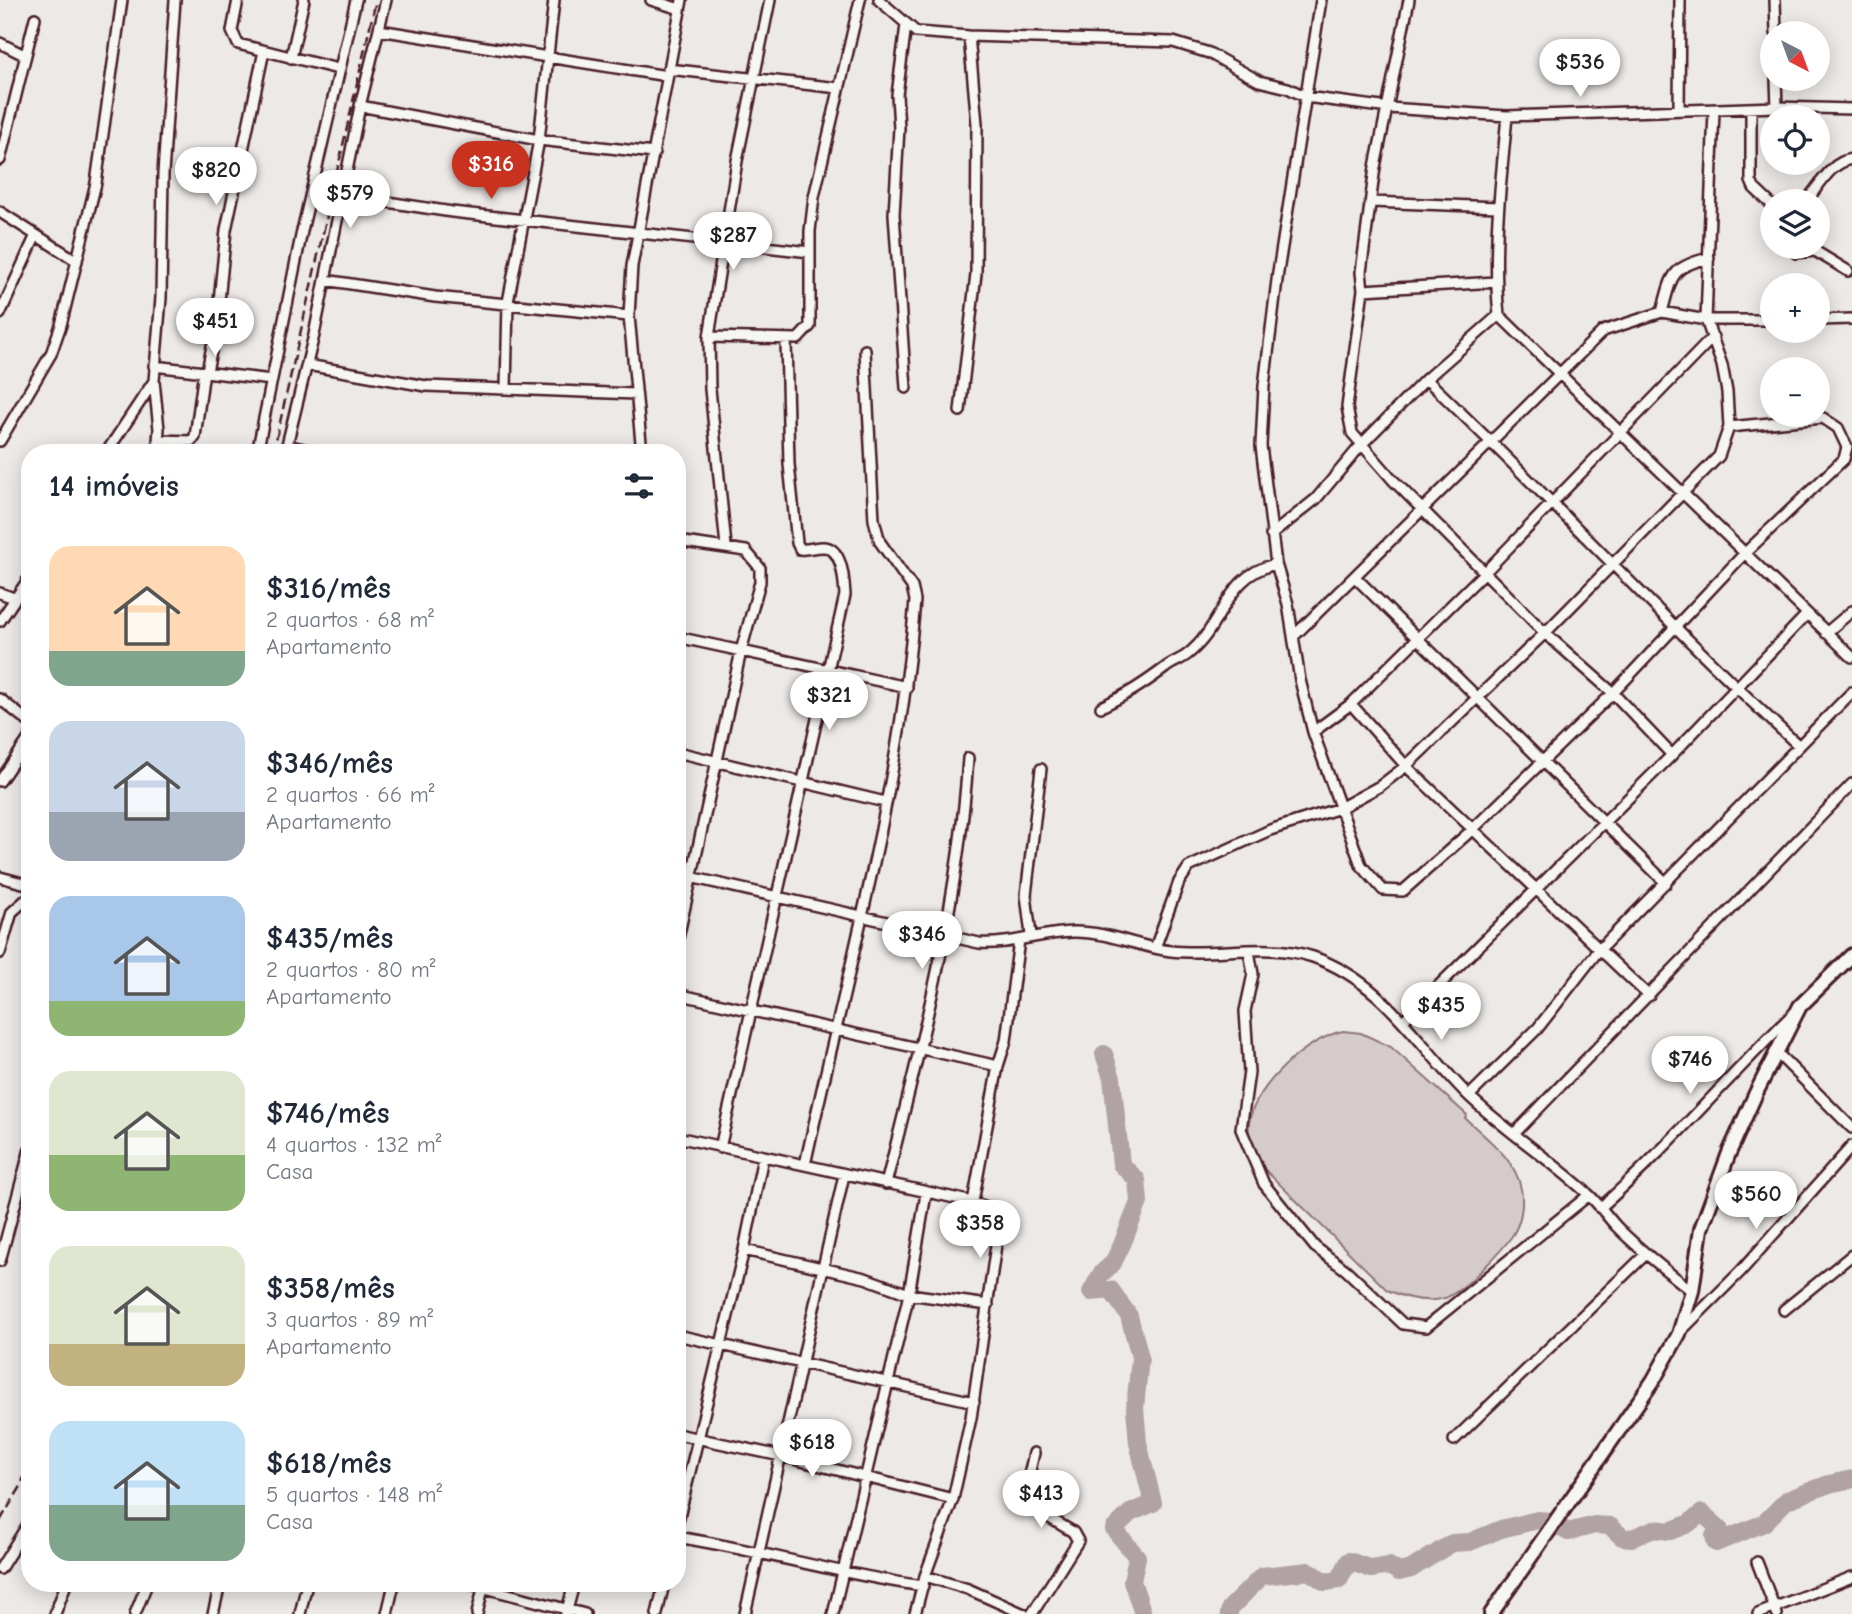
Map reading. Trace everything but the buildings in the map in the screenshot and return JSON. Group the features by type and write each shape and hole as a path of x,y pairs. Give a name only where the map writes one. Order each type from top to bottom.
{"street":[{"path":"0,441 51,354 77,261 96,183 122,0"},
{"path":"158,444 154,366 161,298 163,174 175,0"},
{"path":"238,0 233,38 238,44 338,69"},
{"path":"291,58 304,0"},
{"path":"259,444 338,69 356,0"},
{"path":"287,444 307,365 360,106 386,0"},
{"path":"506,388 508,302 539,140 554,0"},
{"path":"641,444 629,316 637,231 681,5 651,0"},
{"path":"726,546 710,389 709,337 722,243 770,0"},
{"path":"709,337 786,340 804,336 810,326 810,252 814,197 860,0"},
{"path":"879,0 916,32 1173,42 1209,53 1259,81 1306,97 1389,108 1507,116 1760,108"},
{"path":"1321,0 1265,386 1261,446 1276,564 1295,635 1300,680 1313,732 1361,865 1383,890 1393,893 1403,891 1474,829 1613,693 1744,554 1844,458 1847,447 1838,428 1823,418 1729,427"},
{"path":"1409,0 1371,202 1361,272 1363,290 1348,407 1352,433 1421,508 1545,633 1613,693 1672,755"},
{"path":"1679,110 1680,0"},
{"path":"1775,0 1776,21"},
{"path":"0,160 35,18"},
{"path":"906,26 897,95 899,128 894,214 906,388"},
{"path":"379,30 667,72 753,77 839,88"},
{"path":"960,411 976,274 977,124 970,36"},
{"path":"0,43 24,55"},
{"path":"159,440 191,441 195,437 217,322 226,230 264,51"},
{"path":"360,106 539,140 654,153"},
{"path":"1751,108 1751,181 1760,191"},
{"path":"1830,108 1852,109"},
{"path":"1155,948 1178,882 1189,867 1258,834 1340,808 1380,786 1406,766 1475,697 1545,633 1719,456 1729,427 1727,393 1706,320 1714,110"},
{"path":"1507,116 1498,206 1496,282 1499,315 1556,373 1622,431 1744,554 1852,657"},
{"path":"1814,189 1843,160 1852,159"},
{"path":"342,195 452,212 810,252"},
{"path":"1371,202 1498,206"},
{"path":"0,212 77,261"},
{"path":"0,314 36,235"},
{"path":"1662,312 1676,269 1684,264 1709,258"},
{"path":"1829,259 1849,271"},
{"path":"325,280 435,297 508,302 629,316"},
{"path":"1363,290 1496,282"},
{"path":"1295,635 1356,578 1421,508 1556,373 1603,331 1662,312 1706,320 1760,320"},
{"path":"1271,535 1316,499 1362,444 1426,379 1499,315"},
{"path":"1830,320 1852,319"},
{"path":"1313,732 1351,704 1419,638 1552,505 1713,337"},
{"path":"720,1148 801,783 841,618 843,572 831,550 825,546 800,549 797,543 789,464 786,340"},
{"path":"805,1166 885,802 907,687 915,600 912,587 880,542 874,520 865,350"},
{"path":"307,365 426,386 635,394"},
{"path":"154,366 272,380"},
{"path":"1426,379 1491,440 1610,564 1677,625 1799,746"},
{"path":"112,444 154,381"},
{"path":"686,542 746,551 760,568 758,591 741,651 686,903"},
{"path":"1101,707 1143,686 1166,667 1188,655 1238,582 1262,567 1276,564"},
{"path":"1356,578 1666,883"},
{"path":"0,621 21,589"},
{"path":"0,593 14,598"},
{"path":"1826,633 1852,611"},
{"path":"1404,1020 1672,755 1807,614"},
{"path":"686,639 907,687"},
{"path":"1469,1096 1538,1028 1598,951 1666,883 1729,814 1852,692"},
{"path":"1,698 21,715"},
{"path":"1351,704 1406,766 1648,996"},
{"path":"0,781 21,750"},
{"path":"686,754 885,802"},
{"path":"886,1184 920,1048 943,937 965,812 968,758"},
{"path":"1031,935 1026,895 1041,769"},
{"path":"1514,1133 1852,784"},
{"path":"686,876 860,915 943,937 998,944 1031,935 1097,932 1155,948 1272,950 1311,957 1346,971 1367,985 1404,1020 1469,1096 1590,1195 1646,1254 1692,1291"},
{"path":"0,877 21,883"},
{"path":"0,953 12,912 21,904"},
{"path":"973,1202 998,1066 1006,1041 1019,940"},
{"path":"1248,951 1253,974 1245,1011 1250,1072 1241,1129 1250,1152 1264,1184 1315,1247 1404,1324 1426,1327 1590,1195"},
{"path":"1600,1208 1651,1161 1717,1088 1852,955"},
{"path":"686,996 998,1066"},
{"path":"1492,1614 1653,1381 1678,1334 1692,1291 1702,1229 1729,1153 1800,1006"},
{"path":"1776,1052 1852,1128"},
{"path":"686,1139 926,1194 973,1202 997,1211 1000,1217 974,1402 953,1499 915,1614"},
{"path":"1678,1334 1741,1272 1852,1146"},
{"path":"686,1484 744,1250 763,1157"},
{"path":"746,1614 844,1175"},
{"path":"0,1261 21,1183"},
{"path":"833,1614 909,1294 926,1194"},
{"path":"744,1250 866,1278 909,1294 988,1306"},
{"path":"1454,1440 1646,1254"},
{"path":"1784,1310 1852,1255"},
{"path":"686,1337 803,1366 974,1402"},
{"path":"686,1436 781,1456 953,1499"},
{"path":"1032,1614 1077,1541 1066,1527 1024,1502 1034,1453"},
{"path":"0,1569 21,1535"},
{"path":"686,1539 760,1553 844,1574 924,1581 968,1589 1024,1614"},
{"path":"1757,1562 1775,1611"},
{"path":"1758,1614 1775,1611 1852,1577"},
{"path":"55,1614 63,1592"},
{"path":"135,1614 144,1592"},
{"path":"213,1614 217,1592"},
{"path":"300,1614 305,1592"},
{"path":"387,1614 392,1592"},
{"path":"477,1614 482,1592"},
{"path":"505,1592 566,1612 585,1614"},
{"path":"566,1612 572,1592"},
{"path":"657,1614 662,1592"}],"shaded area":[{"path":"1343,1031 1361,1033 1391,1047 1467,1115 1465,1118 1507,1159 1518,1178 1522,1207 1512,1236 1471,1280 1445,1298 1415,1299 1387,1290 1260,1165 1253,1150 1249,1123 1253,1109 1272,1079 1299,1053 1329,1035"}],"waterway":[{"path":"1104,1054 1112,1078 1121,1164 1137,1180 1139,1202 1113,1263 1101,1274 1091,1292 1111,1290 1129,1316 1140,1357 1135,1408 1138,1443 1153,1503 1130,1513 1114,1529 1137,1557 1132,1581 1143,1614"},
{"path":"1229,1614 1230,1608 1262,1576 1309,1571 1325,1582 1339,1580 1349,1561 1371,1569 1389,1566 1399,1572 1411,1569 1452,1543 1470,1542 1501,1529 1538,1520 1549,1521 1568,1532 1595,1525 1610,1526 1622,1537 1632,1538 1654,1529 1670,1531 1688,1524 1702,1513 1719,1528 1714,1536 1716,1543 1764,1523 1787,1500 1829,1484 1852,1479"}],"railway":[{"path":"275,444 376,0"},
{"path":"0,1521 21,1485"}]}
